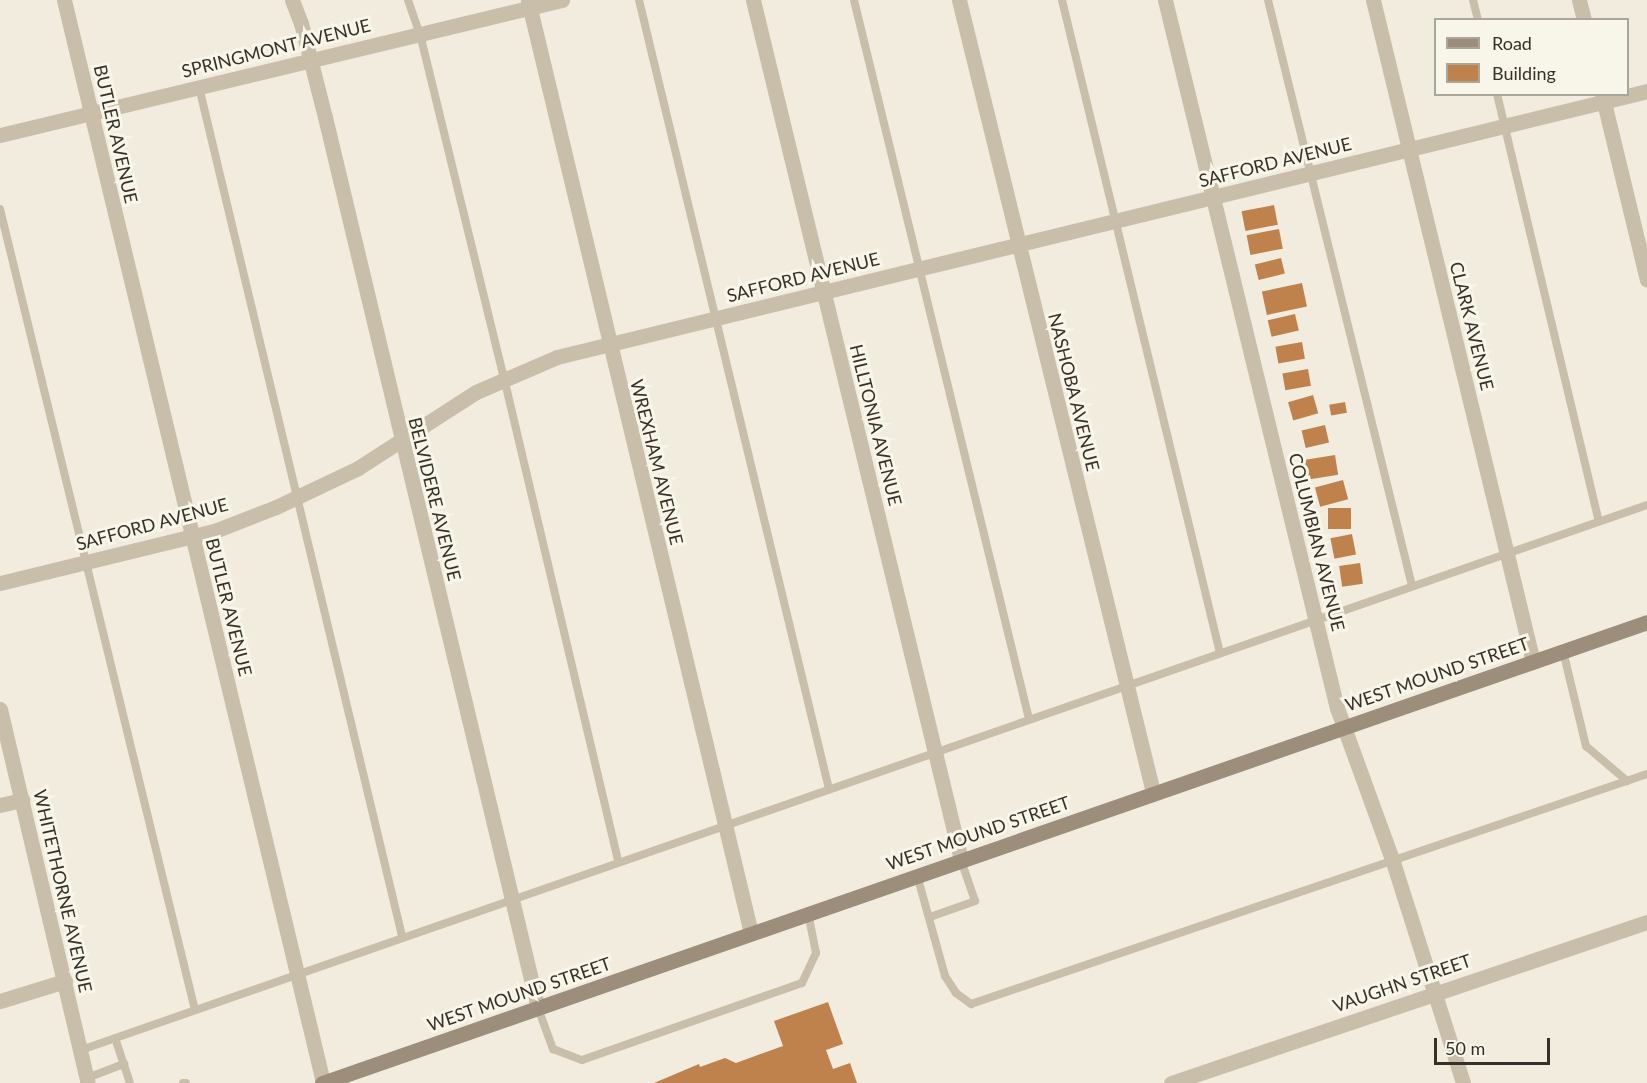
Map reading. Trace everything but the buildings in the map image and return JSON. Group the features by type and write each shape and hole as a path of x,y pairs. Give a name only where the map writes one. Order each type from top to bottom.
{"street":[{"name":"BUTLER AVENUE","path":"64,0 323,1083"},
{"name":"BELVIDERE AVENUE","path":"292,0 310,59 538,1008"},
{"name":"SPRINGMONT AVENUE","path":"0,135 420,34 529,4 562,0"},
{"name":"HILLTONIA AVENUE","path":"753,0 961,860"},
{"name":"NASHOBA AVENUE","path":"958,0 1153,792"},
{"name":"COLUMBIAN AVENUE","path":"1165,0 1343,726 1393,862 1463,1083"},
{"name":"CLARK AVENUE","path":"1373,0 1533,662"},
{"path":"1579,0 1584,18"},
{"name":"WREXHAM AVENUE","path":"529,4 751,933"},
{"name":"SAFFORD AVENUE","path":"1629,94 1647,91"},
{"name":"SAFFORD AVENUE","path":"0,583 192,536 297,497 358,468 504,378 557,357 1409,150 1603,98"},
{"path":"1603,98 1647,280"},
{"name":"WEST MOUND STREET","path":"323,1083 1153,792 1647,622"},
{"name":"WHITETHORNE AVENUE","path":"0,709 88,1080"},
{"path":"0,805 22,800"},
{"name":"VAUGHN STREET","path":"1171,1083 1647,921"},
{"path":"0,1001 65,981"}],"lane":[{"path":"408,0 420,34 504,378 618,861"},
{"path":"639,0 829,789"},
{"path":"855,0 1029,719"},
{"path":"1062,0 1118,221 1220,653"},
{"path":"1268,0 1412,586"},
{"path":"1473,0 1478,18"},
{"path":"199,87 402,936"},
{"path":"1498,96 1599,521"},
{"path":"0,209 195,1010"},
{"path":"81,1050 511,898 1647,505"},
{"path":"1563,651 1586,746 1627,781"},
{"path":"917,875 945,976 956,993 971,1004 1647,774"},
{"path":"930,917 975,901 961,860"},
{"path":"538,1008 553,1049 582,1060 802,983 816,953 808,913"},
{"path":"115,1038 130,1083"},
{"path":"88,1080 124,1064"}]}
